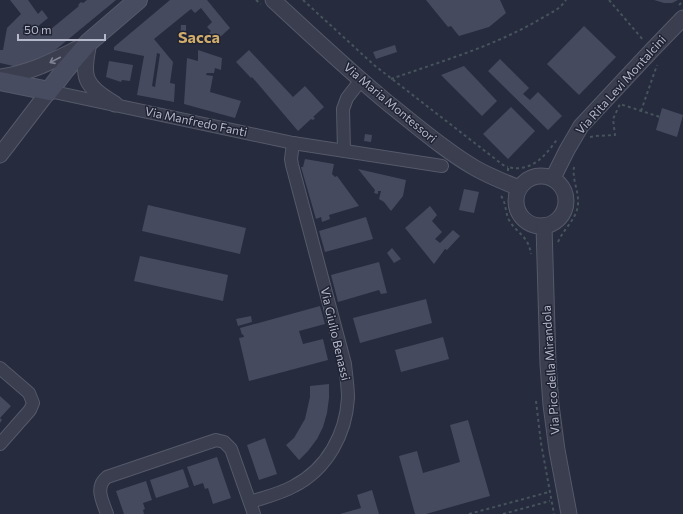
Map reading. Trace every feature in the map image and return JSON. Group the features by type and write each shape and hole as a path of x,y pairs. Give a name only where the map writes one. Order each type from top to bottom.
{"main road":[{"path":"0,81 49,91 89,42 138,0"}],"street":[{"name":"Via Maria Montessori","path":"273,0 361,80 428,135 453,154 490,176 519,188"},
{"name":"Via Rita Levi Montalcini","path":"553,178 581,126 648,46 683,18"},
{"path":"0,78 34,70 89,42"},
{"path":"89,42 85,67 88,83 98,94 115,104"},
{"path":"344,151 343,109 347,98 361,80"},
{"path":"0,155 49,91"},
{"name":"Via Manfredo Fanti","path":"49,91 293,143 442,166"},
{"name":"Via Giulio Benassi","path":"250,502 294,486 308,478 316,470 336,445 342,431 348,398 345,364 292,165 291,159 293,143"},
{"path":"534,176 547,176 553,178 563,188 567,202 562,215 557,220 544,226 530,223 520,215 516,202 519,188 523,183 534,176"},
{"name":"Via Pico della Mirandola","path":"544,226 548,364 551,405 557,450 569,514"},
{"path":"0,368 29,393 33,403 30,410 0,444"},
{"path":"107,514 100,489 102,482 107,477 216,440 224,442 231,449 254,514"}],"path":[{"path":"303,0 374,66 503,165 508,167"},
{"path":"391,79 497,41 526,28 562,6 566,0"},
{"path":"609,0 660,58 641,111"},
{"path":"589,138 615,135 613,119 620,104 660,117"},
{"path":"544,245 556,246 562,234 576,214 578,203 574,175 576,162"},
{"path":"469,514 549,492"},
{"path":"503,514 550,500"}],"building":[{"path":"10,0 28,0 38,14 42,10 48,18 31,32 34,35 41,29 45,34 79,6 78,5 81,2 83,3 87,0 116,0 48,56 18,67 0,63 0,50 3,50 7,28 21,14"},
{"path":"170,0 207,0 230,28 218,39 215,36 213,38 209,33 211,31 207,27 212,22 201,8 195,13 191,9 154,39 173,62 170,83 175,84 174,102 137,95 144,56 114,50 114,47","holes":["157,53 160,54 155,87 152,86"]},
{"path":"426,0 500,0 506,13 489,27 459,36 451,26 448,27"},
{"path":"654,0 678,0 672,3 664,3"},
{"path":"181,25 186,25 186,42 180,42"},
{"path":"584,26 616,57 579,95 547,64"},
{"path":"395,45 397,52 376,59 373,52"},
{"path":"198,50 222,58 221,70 215,68 214,73 207,73 206,75 213,76 210,92 241,101 235,118 184,104 187,58 198,61"},
{"path":"249,50 293,97 305,86 324,107 313,117 315,118 313,120 311,119 298,131 252,77 251,78 236,62"},
{"path":"500,59 529,88 523,94 530,100 538,92 562,116 548,130 488,71"},
{"path":"109,61 133,65 130,81 122,80 121,82 106,77"},
{"path":"464,66 497,101 482,116 441,75"},
{"path":"511,107 535,131 508,159 483,134"},
{"path":"662,108 683,115 677,137 656,130"},
{"path":"365,134 372,135 371,142 364,141"},
{"path":"305,159 334,164 332,174 335,177 337,176 359,206 329,215 330,219 322,222 321,217 316,219 301,167 303,167"},
{"path":"358,169 406,180 403,196 391,211 384,202 379,199 381,191 378,191 378,194 374,193 375,190"},
{"path":"464,189 479,192 474,213 459,210"},
{"path":"148,205 246,228 240,254 142,231"},
{"path":"430,206 437,215 432,221 442,232 435,239 440,243 453,230 460,236 447,250 445,249 434,264 405,228"},
{"path":"366,217 373,239 325,252 319,231"},
{"path":"392,248 401,259 394,263 387,253"},
{"path":"140,256 228,275 223,301 134,281"},
{"path":"379,262 387,293 381,294 379,290 338,302 331,275"},
{"path":"426,299 432,323 360,343 353,318"},
{"path":"320,306 325,324 299,331 303,344 323,339 328,360 249,381 239,338 244,337 240,328"},
{"path":"251,316 252,322 238,326 236,319"},
{"path":"443,337 449,359 401,372 395,350"},
{"path":"329,384 327,413 323,427 317,439 299,460 286,445 294,438 305,419 310,397 310,386"},
{"path":"0,396 11,406 0,418"},
{"path":"468,420 490,496 426,514 415,514 399,456 417,451 423,473 460,462 450,425"},
{"path":"265,438 277,474 259,480 247,445"},
{"path":"217,457 231,498 213,504 208,488 205,489 203,483 194,486 187,467"},
{"path":"183,469 189,487 156,498 150,480"},
{"path":"146,481 152,500 143,503 145,509 143,510 144,514 124,514 116,491"},
{"path":"372,490 379,514 340,514 361,508 357,495"}],"district":[{"name":"Sacca","path":"199,37"}]}
